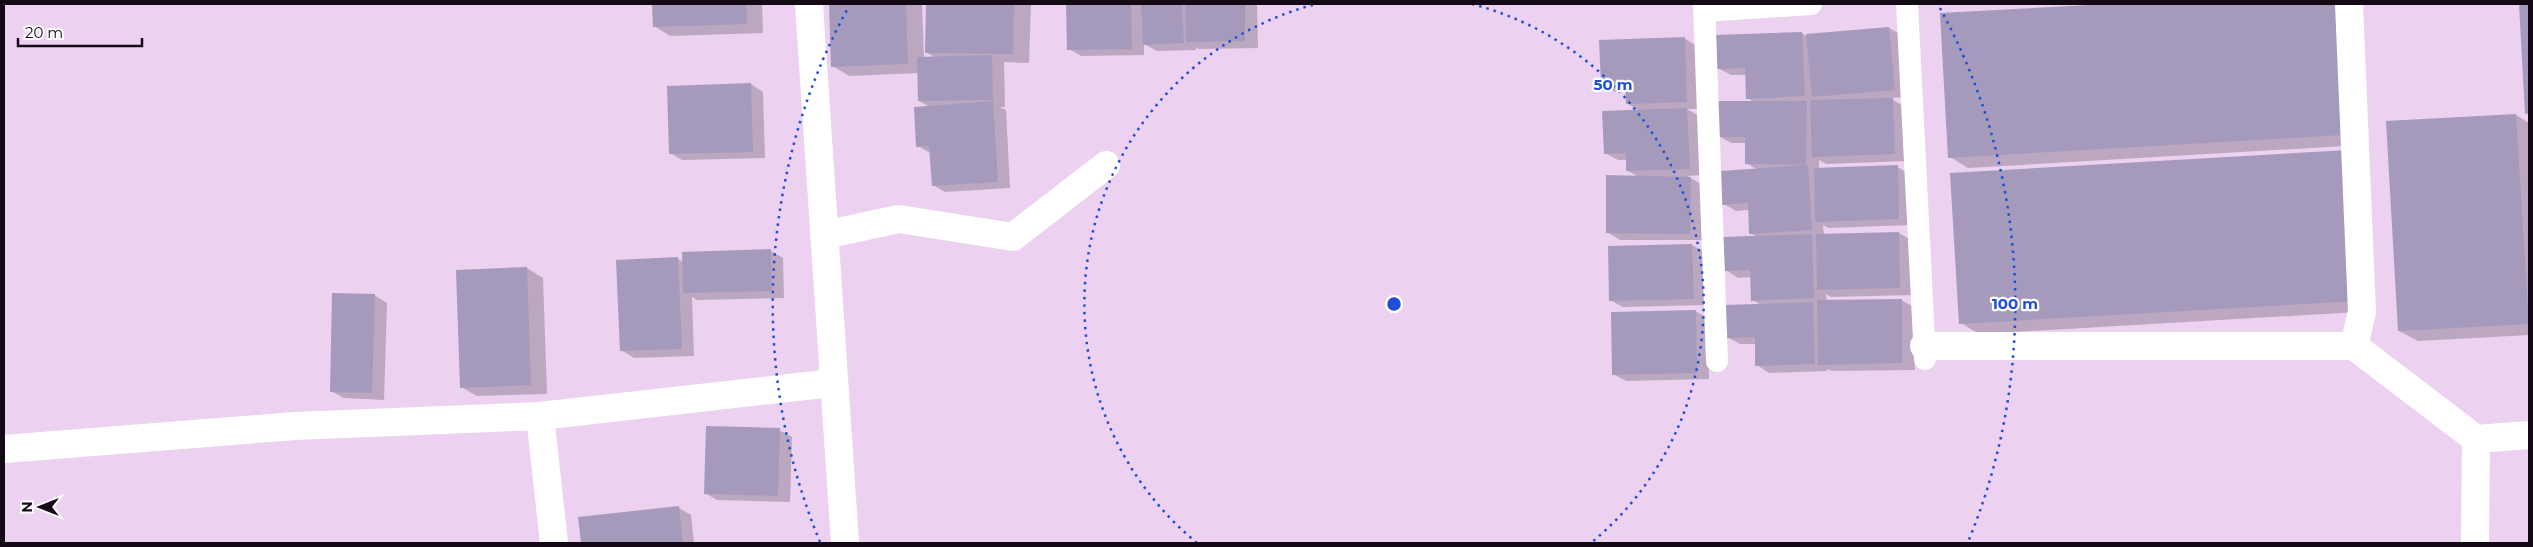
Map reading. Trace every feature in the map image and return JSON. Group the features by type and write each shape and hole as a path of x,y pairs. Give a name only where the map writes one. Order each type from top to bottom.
{"street":[{"path":"809,4 845,543"},
{"path":"2349,4 2362,312 2354,346"},
{"path":"824,235 899,219 1013,237 1106,165"},
{"path":"1925,352 2354,346 2476,439 2529,435"},
{"path":"4,450 295,426 540,416 833,383"},
{"path":"540,416 554,543"},
{"path":"2475,543 2476,439"}],"lane":[{"path":"1717,361 1704,8 1812,4"},
{"path":"1907,4 1925,352"}],"building":[{"path":"652,4 746,4 747,24 653,27"},
{"path":"829,4 906,4 908,64 831,67"},
{"path":"926,4 1014,4 1013,54 925,53"},
{"path":"1066,4 1131,4 1132,49 1067,50"},
{"path":"1141,4 1182,4 1184,43 1143,45"},
{"path":"1185,4 1245,4 1245,41 1186,42"},
{"path":"2109,4 2336,4 2343,135 1948,158 1940,13"},
{"path":"2519,4 2529,4 2529,113 2525,114"},
{"path":"1889,27 1895,90 1812,97 1806,34"},
{"path":"1802,32 1805,96 1746,99 1745,68 1717,69 1716,35"},
{"path":"1685,37 1687,102 1626,104 1625,85 1601,85 1599,40"},
{"path":"992,55 993,100 918,101 917,57"},
{"path":"751,83 753,152 669,154 667,86"},
{"path":"1893,98 1895,154 1812,157 1810,100"},
{"path":"993,101 998,182 932,186 929,146 916,147 914,107"},
{"path":"1718,101 1807,101 1806,165 1745,164 1745,137 1718,137"},
{"path":"1687,108 1690,169 1626,171 1626,153 1604,154 1602,111"},
{"path":"2516,114 2529,324 2398,331 2386,121"},
{"path":"2348,150 2357,301 1959,324 1950,173"},
{"path":"1808,165 1812,230 1749,234 1748,203 1722,205 1720,171"},
{"path":"1898,165 1899,219 1815,222 1814,168"},
{"path":"1606,175 1691,177 1690,234 1606,233"},
{"path":"1899,232 1900,288 1817,290 1816,234"},
{"path":"1812,234 1814,298 1751,301 1750,270 1725,271 1723,237"},
{"path":"1692,244 1694,299 1609,301 1608,246"},
{"path":"771,249 772,291 683,293 682,252"},
{"path":"678,257 682,349 620,351 616,260"},
{"path":"527,267 531,385 460,388 456,270"},
{"path":"332,293 375,294 372,393 330,392"},
{"path":"1902,299 1902,363 1818,365 1817,300"},
{"path":"1813,302 1815,364 1755,366 1755,337 1726,338 1725,305"},
{"path":"1696,310 1697,373 1612,375 1611,312"},
{"path":"706,426 780,428 778,496 704,494"},
{"path":"679,506 683,543 581,543 578,517"}]}
